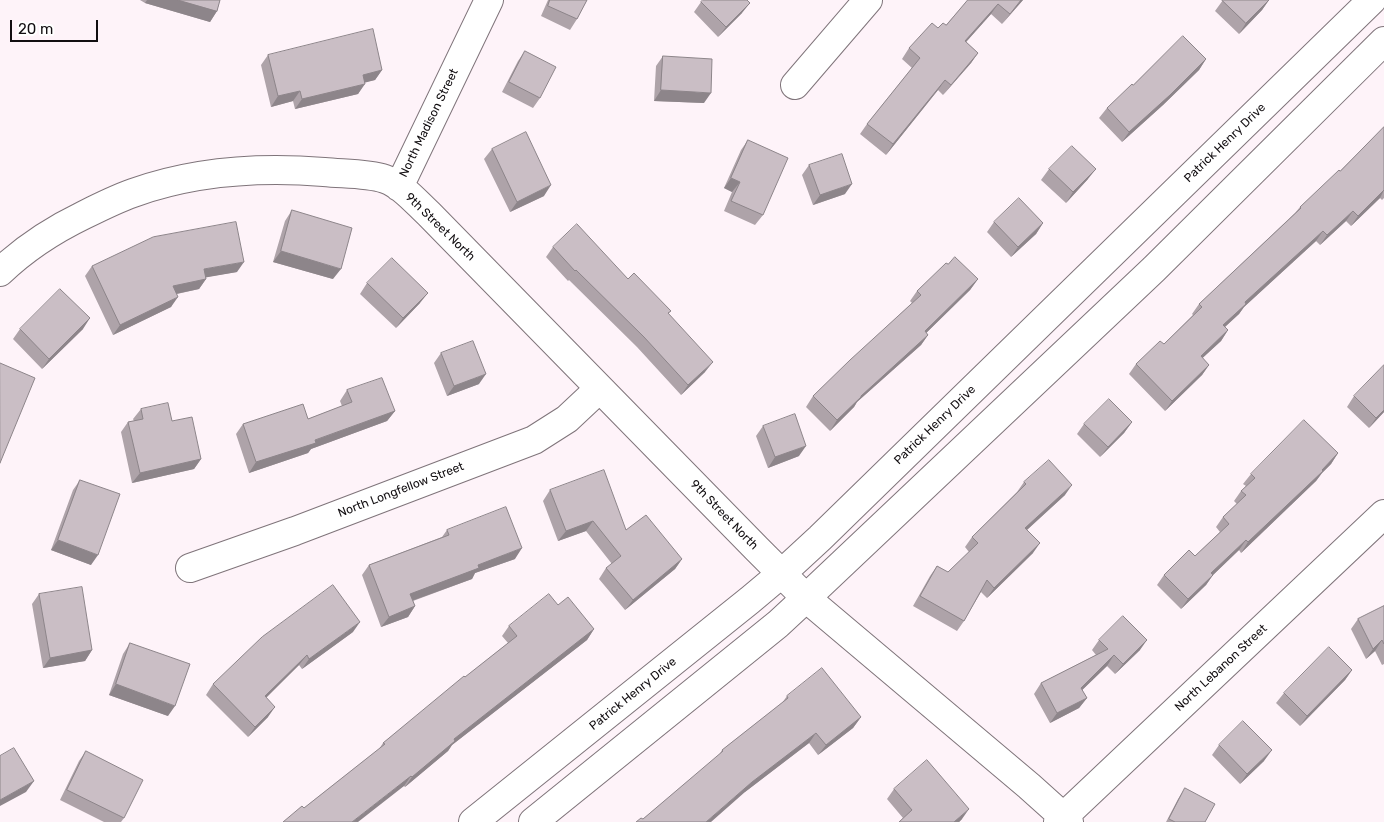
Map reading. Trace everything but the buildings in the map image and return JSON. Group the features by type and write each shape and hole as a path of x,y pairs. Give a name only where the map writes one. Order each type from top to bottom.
{"street":[{"name":"North Madison Street","path":"0,272 36,242 80,217 134,193 192,178 264,170 317,172 385,179 399,187 489,0"},
{"path":"795,86 868,0"},
{"name":"Patrick Henry Drive","path":"473,822 781,574 1372,0"},
{"path":"533,822 778,624 1154,269 1384,41"},
{"name":"9th Street North","path":"399,187 429,214 806,598 1029,786 1063,820"},
{"name":"North Longfellow Street","path":"190,568 295,531 534,440 567,419 599,389"},
{"name":"North Lebanon Street","path":"1063,820 1383,515"}]}
